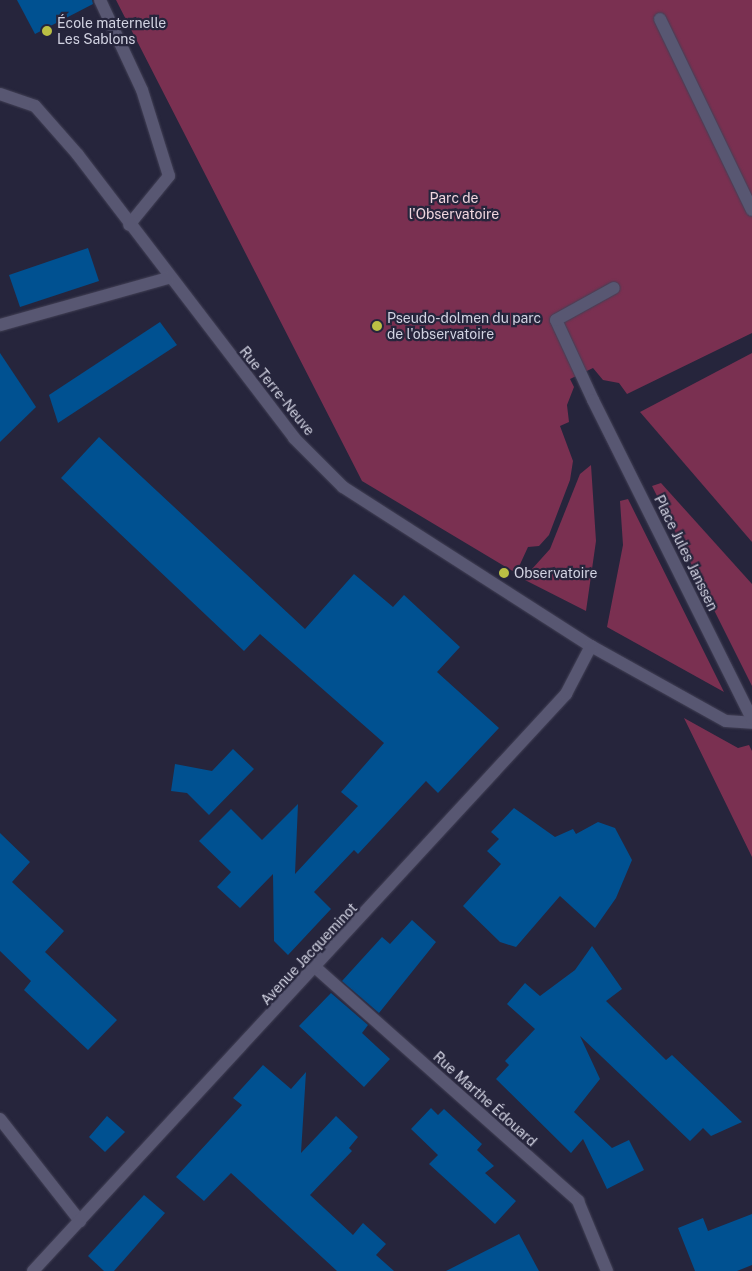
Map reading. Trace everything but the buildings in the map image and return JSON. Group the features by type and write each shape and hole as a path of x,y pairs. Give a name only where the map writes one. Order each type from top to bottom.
{"street":[{"path":"100,0 142,90 169,176 130,224"},
{"path":"660,19 752,210"},
{"name":"Rue Terre-Neuve","path":"0,94 35,106 130,224 168,278 294,438 342,487 591,646"},
{"path":"0,325 168,278"},
{"name":"Place Jules Janssen","path":"614,288 556,320 593,400 752,719"},
{"path":"591,646 726,721 752,723"},
{"name":"Avenue Jacqueminot","path":"33,1271 316,968 566,694 591,646"},
{"name":"Rue Marthe Édouard","path":"316,968 578,1201 607,1271"},
{"path":"0,1119 64,1208 80,1221"}],"green space":[{"name":"Parc de l'Observatoire","path":"116,0 752,0 752,333 627,394 619,383 603,380 593,368 570,379 574,387 567,405 569,422 560,426 573,461 570,480 549,535 539,546 528,547 516,573 362,481"},
{"path":"752,353 752,542 640,412"},
{"path":"591,465 596,541 586,611 523,579 550,549 580,474"},
{"path":"661,483 752,584 752,686 652,486"},
{"path":"628,499 724,692 607,627 623,545 620,501"},
{"path":"684,718 738,748 749,745 752,751 752,857"}],"place":[{"name":"École maternelle Les Sablons","path":"47,31"},
{"name":"Pseudo-dolmen du parc de l'observatoire","path":"377,326"},
{"name":"Observatoire","path":"504,573"}]}
